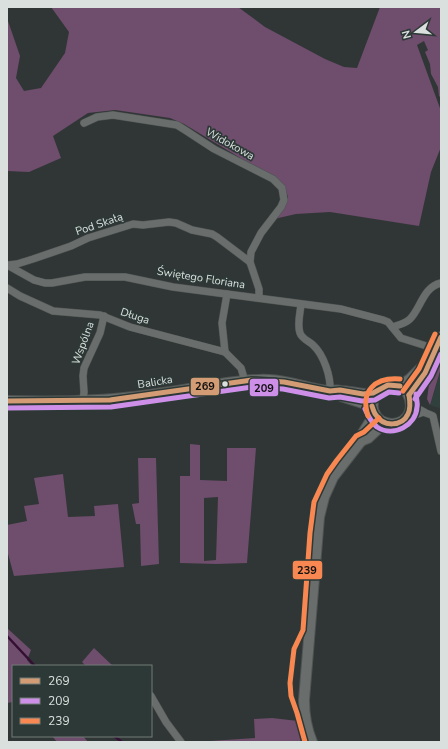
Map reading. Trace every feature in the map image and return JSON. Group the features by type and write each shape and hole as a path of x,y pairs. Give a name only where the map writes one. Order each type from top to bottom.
{"main road":[{"path":"373,410 379,420 384,423 396,424 406,418 409,414 410,400 425,373 441,337"},
{"path":"312,742 308,734 304,717 304,700 319,517 324,497 333,477 361,441 373,410 374,396 378,390 388,385 400,386 430,361"},
{"name":"Balicka","path":"7,401 83,401 136,397 245,381 269,380 330,391 340,390 368,394 378,390"},
{"path":"400,386 410,400"},
{"name":"Balicka","path":"330,391 373,410"},
{"path":"361,441 368,438 384,423"}],"street":[{"name":"Widokowa","path":"84,123 97,117 114,115 177,125 214,150 273,179 282,188 284,200 281,207 260,235 251,252 250,262"},
{"name":"Pod Skałą","path":"7,265 17,264 71,246 88,238 133,224 143,225 169,222 176,223 192,230 212,234 250,262"},
{"path":"250,262 259,289 259,298"},
{"name":"Świętego Floriana","path":"7,265 34,280 52,283 85,277 125,277 173,287 301,305 341,309 388,322 402,338 436,349"},
{"path":"392,327 409,320 426,292 436,284 441,283"},
{"name":"Długa","path":"7,288 20,296 53,311 82,312 104,316 130,327 226,352"},
{"path":"227,294 222,323 226,352 241,368 245,381"},
{"path":"301,305 299,332 303,338 314,346 321,354 330,385 330,391"},
{"name":"Wspólna","path":"83,401 84,368 100,333 104,316"},
{"path":"410,400 424,412 433,416 441,451"},
{"path":"406,418 424,412"},
{"path":"152,698 166,722 181,742"}],"shaded area":[{"path":"51,7 238,7 265,27 325,59 344,67 357,68 380,7 441,7 441,98 439,96 438,87 431,74 430,64 425,52 428,50 424,41 417,45 441,111 441,147 431,172 419,226 330,212 296,214 274,219 282,211 288,197 285,188 247,162 184,124 170,118 115,110 88,113 53,136 61,158 29,172 7,171 7,21 20,56 16,78 24,91 41,88 65,53 69,32"},
{"path":"439,364 441,368 430,405 427,399 429,384 427,383"},
{"path":"441,368 441,407 439,408 430,405"},
{"path":"190,444 200,445 200,480 227,481 227,448 256,448 247,563 180,563 180,476 190,476","holes":["218,497 216,560 204,561 204,498"]},
{"path":"138,458 156,458 159,564 141,566 140,524 136,524 132,504 139,503"},
{"path":"63,474 68,517 95,516 94,506 118,504 124,567 14,576 7,550 7,525 27,521 24,506 39,504 34,478"},
{"path":"7,628 31,650 27,660 31,665 12,665 12,702 7,703"},
{"path":"94,648 112,665 85,665 82,662"},
{"path":"272,718 298,721 300,735 304,742 195,742 255,738 254,719"},
{"path":"53,737 84,737 88,742 57,742"}],"waterway":[{"path":"7,636 34,665"},
{"path":"115,737 122,742"}],"transit line":[{"name":"239","path":"403,391 419,369 435,334"},
{"name":"269","path":"409,395 425,373 441,337"},
{"name":"209","path":"415,399 431,376 441,354"},
{"name":"239","path":"368,416 366,399 372,387 383,380 400,379"},
{"name":"269","path":"7,401 110,400 252,380 284,382 330,391 340,390 363,394 373,393 388,385 400,386"},
{"name":"209","path":"7,408 111,407 252,387 283,389 329,398 340,397 362,401 375,400 389,392 399,393"},
{"name":"209","path":"365,409 370,419 377,427 390,431 397,430 403,428 413,419 416,413 417,405 416,394"},
{"name":"269","path":"372,406 375,414 383,422 392,424 397,423 405,418 409,412 409,395"},
{"name":"239","path":"305,742 291,696 290,683 294,649 303,630 310,533 314,502 327,474 337,460 356,436 364,432 379,418"}]}
